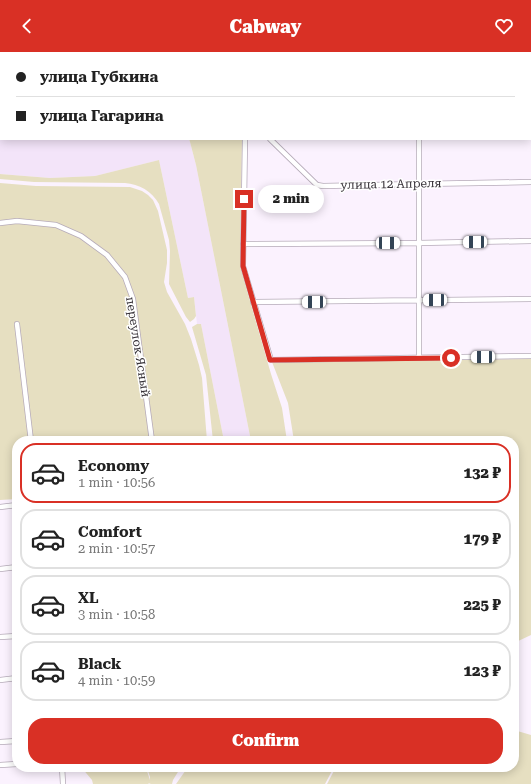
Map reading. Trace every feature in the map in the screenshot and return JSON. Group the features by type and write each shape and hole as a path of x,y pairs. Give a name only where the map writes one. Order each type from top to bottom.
{"street":[{"path":"245,140 243,266 270,360 531,356"},
{"name":"улица 12 Апреля","path":"271,140 317,185 322,186 531,182"},
{"path":"419,140 419,358"},
{"name":"переулок Ясный","path":"0,223 17,221 56,225 81,236 106,255 125,277 133,299 151,436"},
{"path":"243,244 531,241"},
{"path":"253,302 531,299"},
{"path":"17,324 30,436"},
{"path":"0,507 12,506"},
{"path":"0,569 12,568"},
{"path":"0,637 12,636"},
{"path":"0,680 12,679"},
{"path":"0,742 12,741"},
{"path":"0,765 12,764"},
{"path":"62,772 63,784"}],"shaded area":[{"path":"0,140 189,140 196,165 250,436 223,436 201,324 197,324 194,297 188,298 159,160 95,176 50,178 0,174"},
{"path":"189,140 242,140 240,266 282,408 286,436 250,436 196,165"},
{"path":"159,160 188,298 194,297 196,316 190,322 169,284 169,240 159,204 153,195 145,189 125,183 34,182 0,179 0,174 50,178 95,176"},
{"path":"0,183 36,186 130,187 142,191 153,200 158,211 167,250 167,263 164,282 167,292 185,324 199,365 202,378 207,436 12,436 12,499 0,500"},
{"path":"197,324 201,324 223,436 212,436 206,375 192,327"},
{"path":"531,359 531,635 519,641 519,436 293,436 288,403 272,362"},
{"path":"519,731 531,735 531,784 327,784 333,772 519,772"},
{"path":"85,772 147,772 150,780 148,772 178,772 172,784 93,784 92,780"},
{"path":"184,772 331,772 325,784 176,784"}],"route":[{"path":"244,199 243,266 270,360 451,358"}]}
